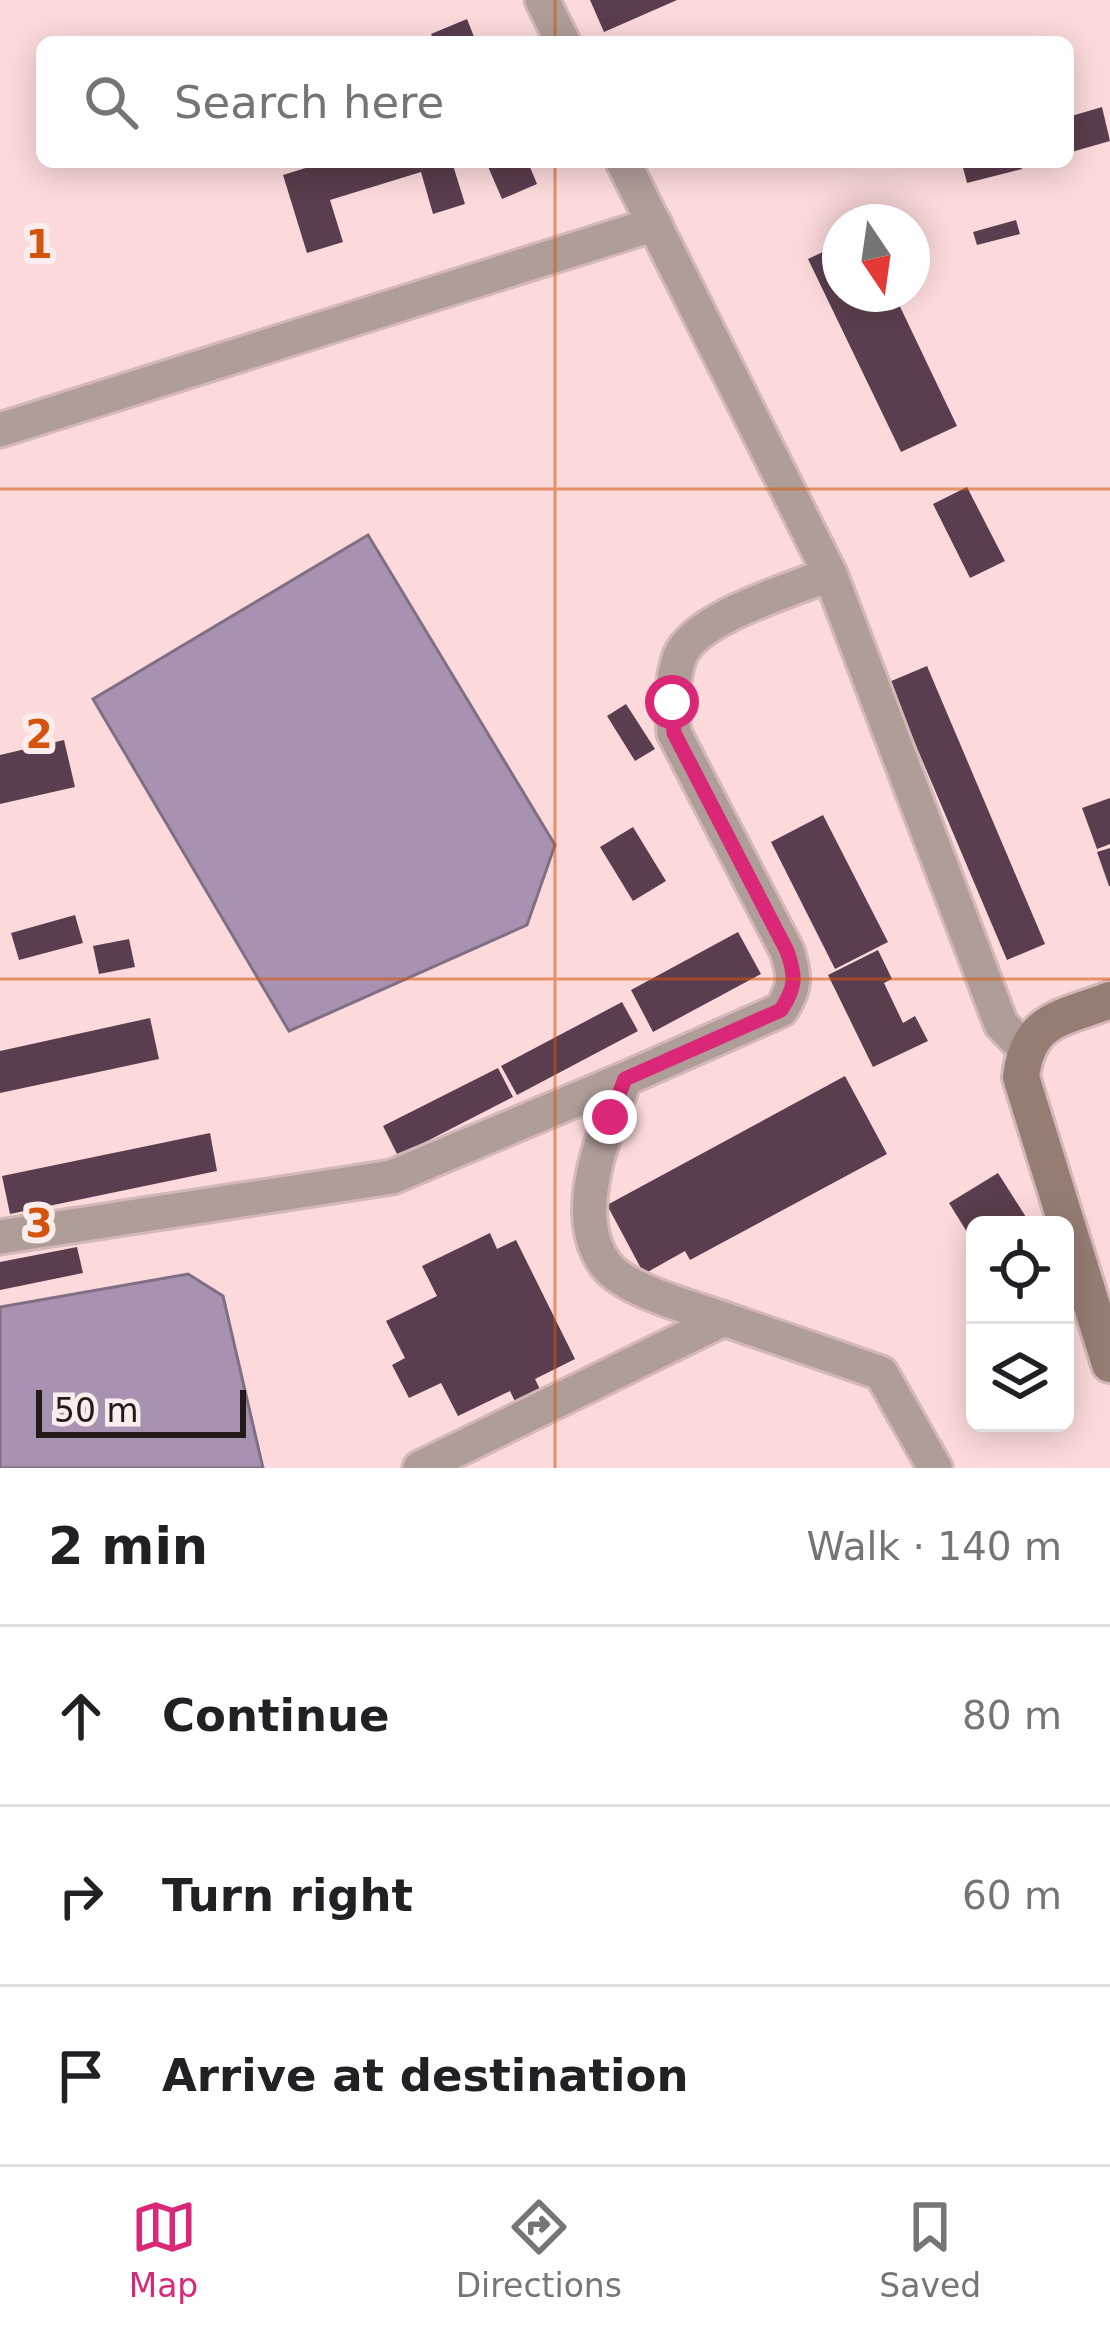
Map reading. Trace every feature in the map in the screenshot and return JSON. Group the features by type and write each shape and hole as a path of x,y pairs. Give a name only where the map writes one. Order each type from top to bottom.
{"street":[{"path":"542,0 560,36"},
{"path":"626,168 830,574 1001,1024 1024,1049"},
{"path":"0,430 655,224"},
{"path":"0,1237 392,1177 781,1010 794,991 795,975 787,951 674,733 672,702 681,653 710,624 830,574"},
{"path":"1110,1000 1040,1030 1024,1049 1022,1077 1110,1364"},
{"path":"625,1079 592,1184 590,1234 608,1268 650,1292 880,1372 935,1468"},
{"path":"420,1468 724,1318"}],"shaded area":[{"path":"368,535 555,845 527,925 289,1031 93,699"},
{"path":"188,1274 223,1296 263,1468 0,1468 0,1307"}],"building":[{"path":"590,0 677,0 604,32"},
{"path":"467,19 474,36 432,36"},
{"path":"1102,107 1110,141 1074,151 1074,115"},
{"path":"306,168 454,168 465,204 433,214 421,172 330,200 343,242 307,253 283,175"},
{"path":"489,168 530,168 537,184 502,199"},
{"path":"963,168 1022,169 967,183"},
{"path":"1016,220 1020,234 977,245 973,232"},
{"path":"822,252 822,288 808,259"},
{"path":"834,312 903,312 957,426 901,452"},
{"path":"967,487 1005,561 970,578 933,504"},
{"path":"927,666 1045,944 1007,960 889,682"},
{"path":"626,704 655,749 635,761 607,716"},
{"path":"64,740 75,787 0,804 0,755"},
{"path":"1110,798 1110,844 1097,849 1082,808"},
{"path":"823,815 888,942 835,969 771,842"},
{"path":"633,827 666,881 633,901 600,847"},
{"path":"1110,848 1110,886 1109,886 1097,852"},
{"path":"75,915 83,943 19,960 11,933"},
{"path":"738,932 761,974 653,1032 631,990"},
{"path":"129,939 135,967 99,974 93,946"},
{"path":"878,950 892,979 884,983 903,1023 915,1016 928,1041 873,1067 828,975"},
{"path":"622,1002 638,1031 517,1095 501,1066"},
{"path":"150,1018 159,1059 0,1093 0,1051"},
{"path":"498,1068 513,1097 398,1156 383,1126"},
{"path":"845,1076 887,1154 690,1260 685,1251 644,1274 607,1205"},
{"path":"210,1133 217,1171 10,1214 2,1176"},
{"path":"998,1173 1025,1216 966,1216 966,1230 949,1203"},
{"path":"490,1233 497,1249 516,1240 575,1359 535,1379 546,1402 521,1414 510,1391 458,1416 441,1383 409,1398 392,1365 405,1358 386,1321 437,1296 422,1266"},
{"path":"77,1247 83,1273 0,1290 0,1262"}],"route":[{"path":"610,1117 625,1079 781,1010 794,991 795,975 787,951 674,733 672,702"}]}
